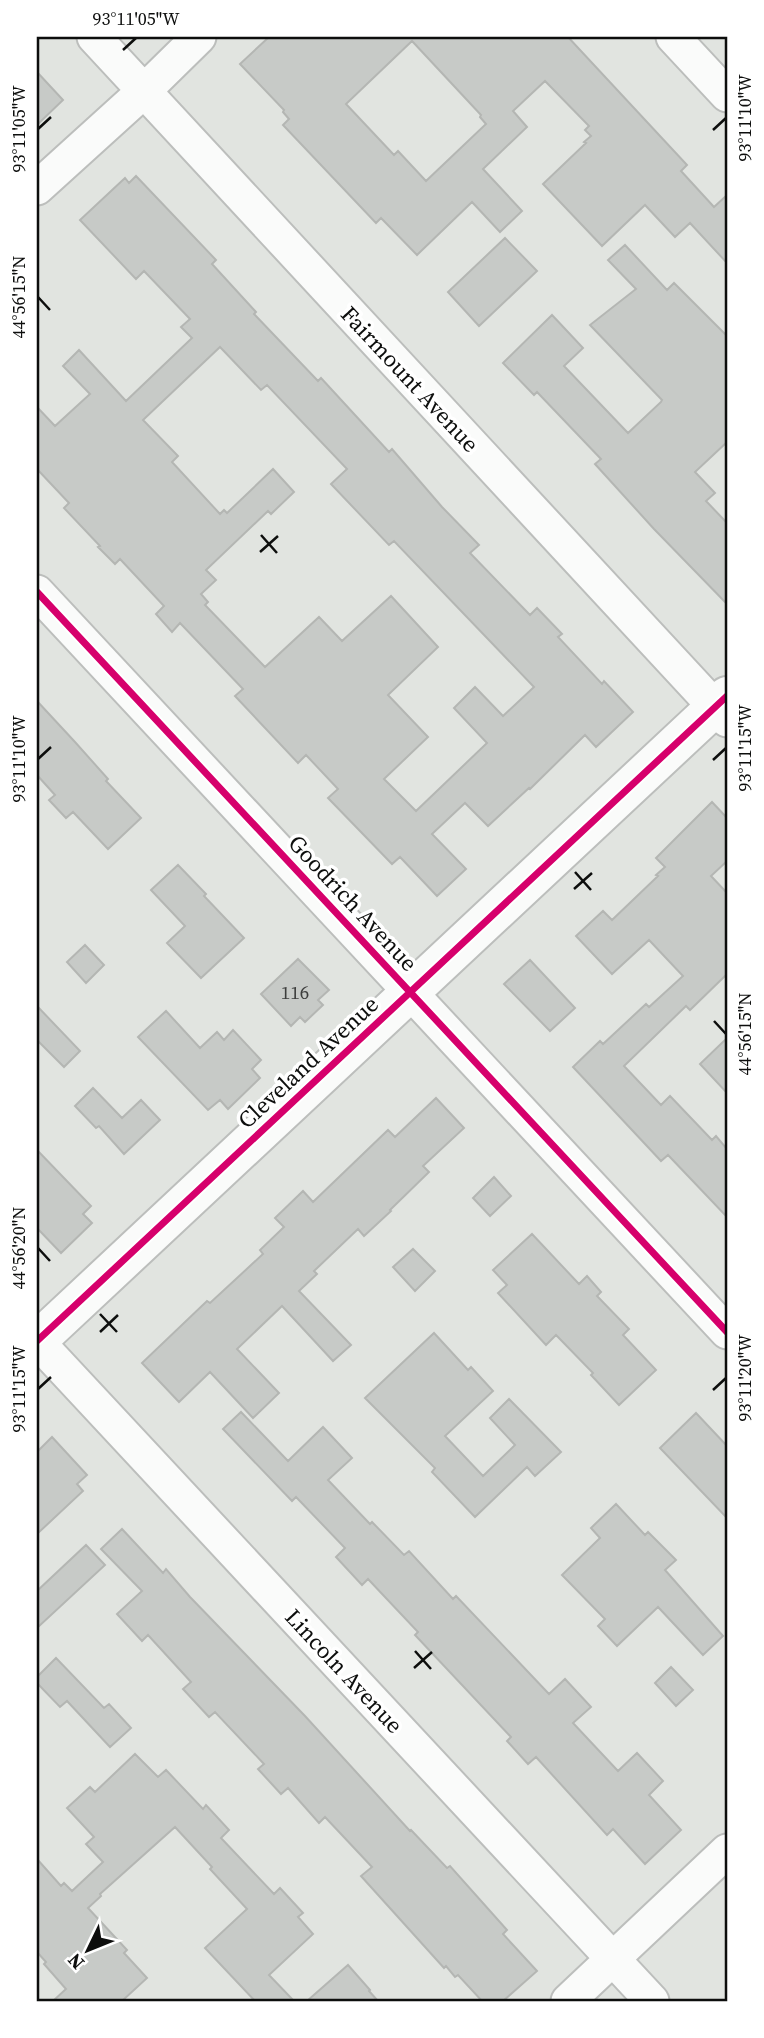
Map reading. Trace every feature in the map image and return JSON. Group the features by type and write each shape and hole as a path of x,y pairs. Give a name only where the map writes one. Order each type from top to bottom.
{"street":[{"name":"Fairmount Avenue","path":"94,37 723,708"},
{"path":"37,188 199,37"},
{"path":"673,37 727,95"},
{"name":"Goodrich Avenue","path":"37,592 727,1332"},
{"name":"Cleveland Avenue","path":"37,1341 411,993 723,708"},
{"name":"Lincoln Avenue","path":"37,1341 652,2001"},
{"path":"568,2001 727,1852"}],"building":[{"path":"269,37 568,37 687,165 681,171 714,207 727,195 727,263 690,223 675,237 645,205 602,246 543,184 591,136 585,130 589,126 545,81 513,111 527,127 483,169 522,211 500,232 472,202 417,255 381,218 376,223 283,125 289,119 284,110 240,64","holes":["412,41 481,115 486,124 426,181 398,151 394,155 346,104"]},
{"path":"37,72 63,100 37,125"},
{"path":"136,176 216,260 212,264 256,312 254,314 318,381 321,378 389,452 392,449 479,545 470,553 530,615 537,608 562,634 558,637 602,684 604,681 633,712 596,747 585,735 488,826 465,803 432,834 466,869 437,896 400,857 392,864 328,798 338,789 306,755 298,763 235,696 243,689 180,623 172,632 156,614 164,606 120,559 115,564 98,547 100,546 64,508 69,503 37,469 37,407 55,426 90,394 63,366 79,350 126,401 192,338 181,327 190,319 144,271 136,279 80,220 125,178 129,183","holes":["220,347 261,390 267,385 347,469 331,484 389,545 394,541 534,687 503,716 475,687 454,708 487,743 416,811 384,779 428,737 388,695 438,647 391,596 342,641 319,617 265,667 205,605 208,602 201,594 216,580 206,570 268,511 271,514 294,492 273,469 227,513 224,510 220,514 172,462 178,456 143,420"]},
{"path":"505,238 537,271 479,326 448,292"},
{"path":"625,245 667,290 674,283 727,336 727,442 695,472 715,493 706,501 727,523 727,604 595,464 601,459 537,392 534,395 503,363 552,315 583,348 564,366 628,433 661,402 590,325 636,289 608,260"},
{"path":"37,701 141,818 108,849 73,812 66,818 49,800 55,795 37,775"},
{"path":"712,802 727,818 727,861 711,876 727,893 727,974 690,1010 686,1006 624,1066 661,1105 670,1096 712,1140 716,1136 727,1149 727,1217 668,1155 661,1161 573,1067 600,1041 603,1044 646,1004 649,1007 683,976 649,940 612,974 576,936 603,911 612,920 658,876 656,875 665,867 656,858"},
{"path":"178,865 244,938 201,978 167,943 185,926 151,890"},
{"path":"85,945 104,965 86,983 67,962"},
{"path":"298,959 329,990 318,1000 323,1005 305,1022 300,1017 291,1026 261,994"},
{"path":"530,960 575,1008 550,1031 504,984"},
{"path":"37,1006 80,1051 64,1067 37,1040"},
{"path":"166,1011 200,1048 217,1032 224,1040 233,1030 261,1060 252,1069 260,1078 228,1109 220,1100 208,1110 138,1037"},
{"path":"727,1038 727,1093 700,1064"},
{"path":"93,1088 122,1118 141,1100 160,1120 124,1154 99,1126 96,1128 75,1106"},
{"path":"436,1098 464,1128 423,1166 429,1172 391,1211 364,1236 358,1229 314,1271 317,1274 299,1291 351,1345 333,1361 282,1306 237,1349 279,1393 253,1418 210,1372 179,1402 142,1363 207,1301 210,1303 263,1254 260,1250 284,1227 275,1218 303,1191 313,1202 388,1130 395,1137"},
{"path":"37,1150 91,1206 83,1214 92,1223 61,1253 37,1228"},
{"path":"494,1177 511,1196 490,1216 473,1198"},
{"path":"532,1234 579,1284 587,1276 601,1292 597,1296 629,1329 623,1335 656,1370 619,1405 556,1335 546,1345 498,1293 507,1285 493,1270"},
{"path":"413,1249 435,1271 415,1291 393,1267"},
{"path":"434,1333 468,1370 471,1367 493,1391 445,1436 483,1476 515,1445 490,1418 509,1399 561,1452 535,1476 527,1467 475,1517 432,1472 435,1468 365,1398"},
{"path":"241,1412 288,1461 323,1427 352,1458 328,1480 404,1555 409,1551 453,1599 456,1596 549,1694 565,1679 591,1707 573,1723 618,1771 637,1753 663,1781 649,1795 681,1830 645,1864 613,1829 607,1835 536,1757 528,1764 507,1741 511,1737 415,1635 418,1632 368,1579 362,1585 336,1557 345,1548 296,1497 292,1501 223,1429"},
{"path":"696,1413 727,1446 727,1518 660,1448"},
{"path":"52,1437 87,1475 77,1484 83,1491 37,1534 37,1452"},
{"path":"616,1504 645,1535 648,1532 676,1560 665,1570 723,1636 703,1655 658,1607 617,1646 598,1626 605,1619 562,1575 600,1538 591,1528"},
{"path":"122,1529 163,1573 166,1569 410,1831 447,1868 450,1866 507,1930 503,1934 537,1971 503,2001 482,2001 458,1975 455,1977 446,1966 444,1968 361,1876 372,1867 325,1817 319,1823 288,1788 281,1794 258,1769 264,1764 215,1712 209,1717 183,1689 191,1682 148,1635 142,1641 117,1614 142,1591 101,1549"},
{"path":"86,1545 105,1565 37,1628 37,1591"},
{"path":"56,1658 104,1708 109,1704 131,1728 110,1747 67,1701 60,1707 37,1683 37,1677"},
{"path":"671,1667 693,1690 676,1706 655,1683"},
{"path":"135,1754 158,1777 166,1770 203,1809 206,1805 229,1830 221,1838 274,1894 280,1888 303,1913 298,1917 313,1934 269,1975 294,2001 255,2001 205,1948 247,1909 175,1827 88,1908 127,1950 124,1953 147,1978 122,2001 53,2001 66,1989 37,1952 37,1859 61,1886 64,1883 72,1891 103,1862 86,1844 94,1837 67,1808 90,1787 95,1792"},
{"path":"348,1965 378,2001 307,2001"}],"cycle path":[{"path":"37,592 727,1332"},
{"path":"37,1341 727,696"}]}
